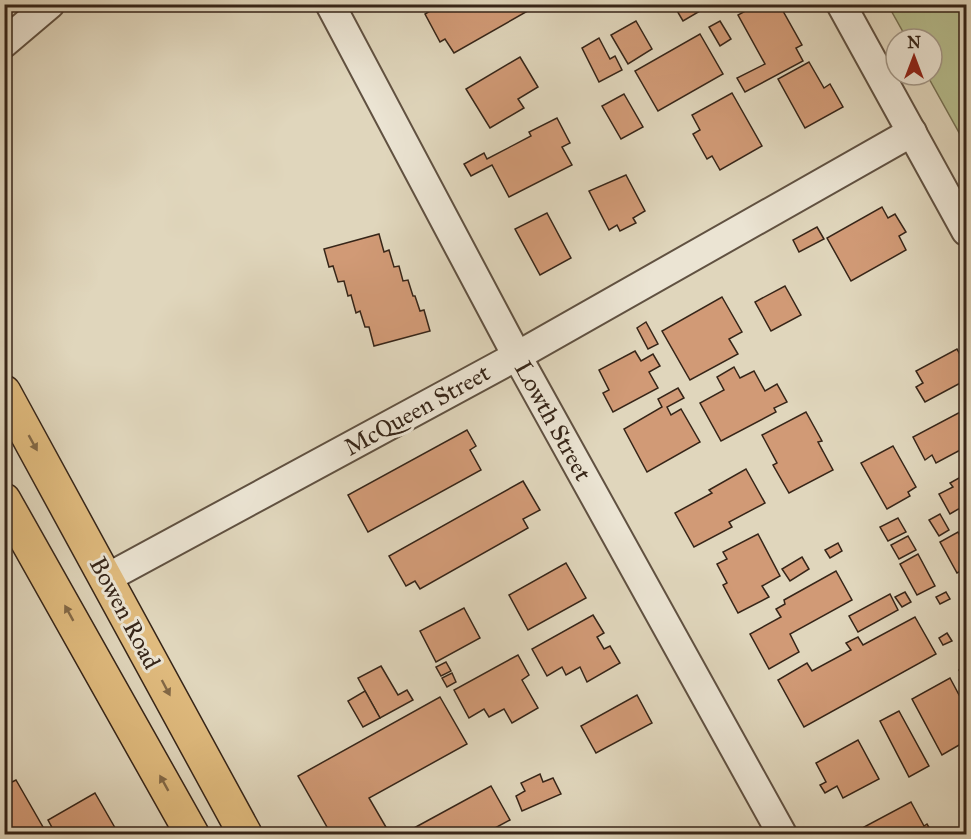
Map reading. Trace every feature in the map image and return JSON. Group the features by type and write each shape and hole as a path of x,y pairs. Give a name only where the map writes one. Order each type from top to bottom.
{"main road":[{"name":"Bowen Road","path":"4,392 245,834"},
{"name":"Bowen Road","path":"4,500 192,834"}],"street":[{"path":"4,43 50,4"},
{"name":"Lowth Street","path":"330,4 517,356 782,834"},
{"path":"841,4 966,231"},
{"name":"McQueen Street","path":"107,578 517,356 912,132"}],"green space":[{"path":"888,5 966,5 966,145 934,87 944,87 944,27 900,27"}],"building":[{"path":"442,4 540,4 454,53 445,39 440,42 425,14"},
{"path":"673,4 712,4 683,21"},
{"path":"758,4 779,4 802,45 796,48 803,61 745,92 737,78 765,64 738,15"},
{"path":"636,21 652,49 628,64 611,35"},
{"path":"720,21 731,39 720,46 709,27"},
{"path":"700,34 723,74 658,111 635,71"},
{"path":"599,38 610,59 615,56 622,70 599,82 582,48"},
{"path":"520,57 538,87 518,99 524,108 490,128 466,89"},
{"path":"809,62 824,88 830,84 843,107 805,128 778,79"},
{"path":"732,93 762,146 720,170 712,156 707,159 693,134 700,130 692,115"},
{"path":"624,94 643,127 621,139 602,106"},
{"path":"557,118 570,143 562,147 572,165 509,197 492,165 471,176 464,164 484,153 487,159 531,136 529,132"},
{"path":"626,175 645,211 633,218 636,223 620,231 617,225 609,230 589,191"},
{"path":"882,207 888,218 895,214 906,232 899,236 906,250 851,281 827,238"},
{"path":"547,213 571,258 540,275 515,229"},
{"path":"817,227 824,239 799,252 793,240"},
{"path":"379,234 384,252 389,250 394,267 399,266 403,281 408,280 420,311 424,310 430,331 374,346 369,327 365,327 360,311 356,313 344,281 338,282 333,266 329,267 324,249"},
{"path":"785,286 801,315 771,331 755,302"},
{"path":"722,297 742,332 729,339 738,354 690,380 662,331"},
{"path":"646,322 658,344 648,349 637,328"},
{"path":"957,349 964,362 966,361 966,380 925,402 916,387 923,383 916,371"},
{"path":"635,351 641,361 653,354 660,366 649,372 658,388 613,412 603,393 609,390 599,370"},
{"path":"734,367 740,378 754,371 765,391 777,384 787,402 774,408 776,412 721,441 700,403 724,390 717,377"},
{"path":"678,388 684,398 667,407 671,415 681,409 700,442 647,472 624,429 662,407 658,399"},
{"path":"966,409 966,447 936,463 932,455 925,460 913,437"},
{"path":"806,412 822,441 818,442 833,470 789,493 773,465 777,463 762,435"},
{"path":"467,430 476,446 470,450 481,470 368,532 348,495"},
{"path":"893,446 916,487 908,492 910,496 887,509 861,463"},
{"path":"746,469 765,503 729,522 732,527 694,547 675,513 712,493 709,490"},
{"path":"966,474 966,514 964,516 960,508 950,514 939,494 953,487 950,483"},
{"path":"523,481 540,510 523,519 528,528 420,589 415,581 406,586 389,556"},
{"path":"940,514 949,530 939,536 929,520"},
{"path":"898,518 906,532 888,541 880,527"},
{"path":"958,532 966,548 966,568 957,573 940,542"},
{"path":"758,534 780,576 762,586 769,597 738,613 723,585 727,583 717,564 727,559 723,552"},
{"path":"908,536 916,550 899,559 891,545"},
{"path":"838,543 842,551 830,558 825,550"},
{"path":"918,554 935,586 917,595 900,564"},
{"path":"802,557 809,569 790,581 782,569"},
{"path":"566,563 586,598 528,630 509,595"},
{"path":"836,571 852,600 790,634 799,652 769,669 750,634 781,617 776,609 785,604 784,600"},
{"path":"905,592 911,602 902,607 895,597"},
{"path":"946,592 950,599 940,604 936,597"},
{"path":"890,594 898,610 858,632 849,616"},
{"path":"464,608 480,638 436,662 420,631"},
{"path":"593,615 604,633 597,637 604,649 610,646 620,663 587,682 580,667 566,675 562,667 547,676 532,649"},
{"path":"915,617 936,654 804,727 778,680 807,663 812,671 851,650 846,643 858,637 863,645"},
{"path":"947,633 952,641 943,645 939,638"},
{"path":"518,655 529,675 522,680 538,708 512,723 504,709 489,717 484,709 469,718 454,690"},
{"path":"446,662 451,671 441,676 436,667"},
{"path":"381,666 398,695 407,690 413,700 380,718 358,678"},
{"path":"966,666 966,683 959,670"},
{"path":"452,673 456,682 447,687 442,678"},
{"path":"950,678 966,708 966,741 942,755 912,699"},
{"path":"365,691 380,718 363,727 348,701"},
{"path":"637,695 652,723 596,753 581,726"},
{"path":"440,697 467,744 369,798 390,834 331,834 298,776"},
{"path":"899,711 929,766 909,777 880,721"},
{"path":"858,740 879,779 843,798 837,786 825,793 820,785 826,782 816,763"},
{"path":"540,774 543,782 553,778 561,794 522,811 516,796 525,791 521,783"},
{"path":"16,780 47,834 4,834 4,786"},
{"path":"491,786 510,820 484,834 403,834"},
{"path":"95,793 118,833 52,834 55,833 48,820"},
{"path":"911,802 924,826 927,824 933,834 868,834 864,827"}]}
